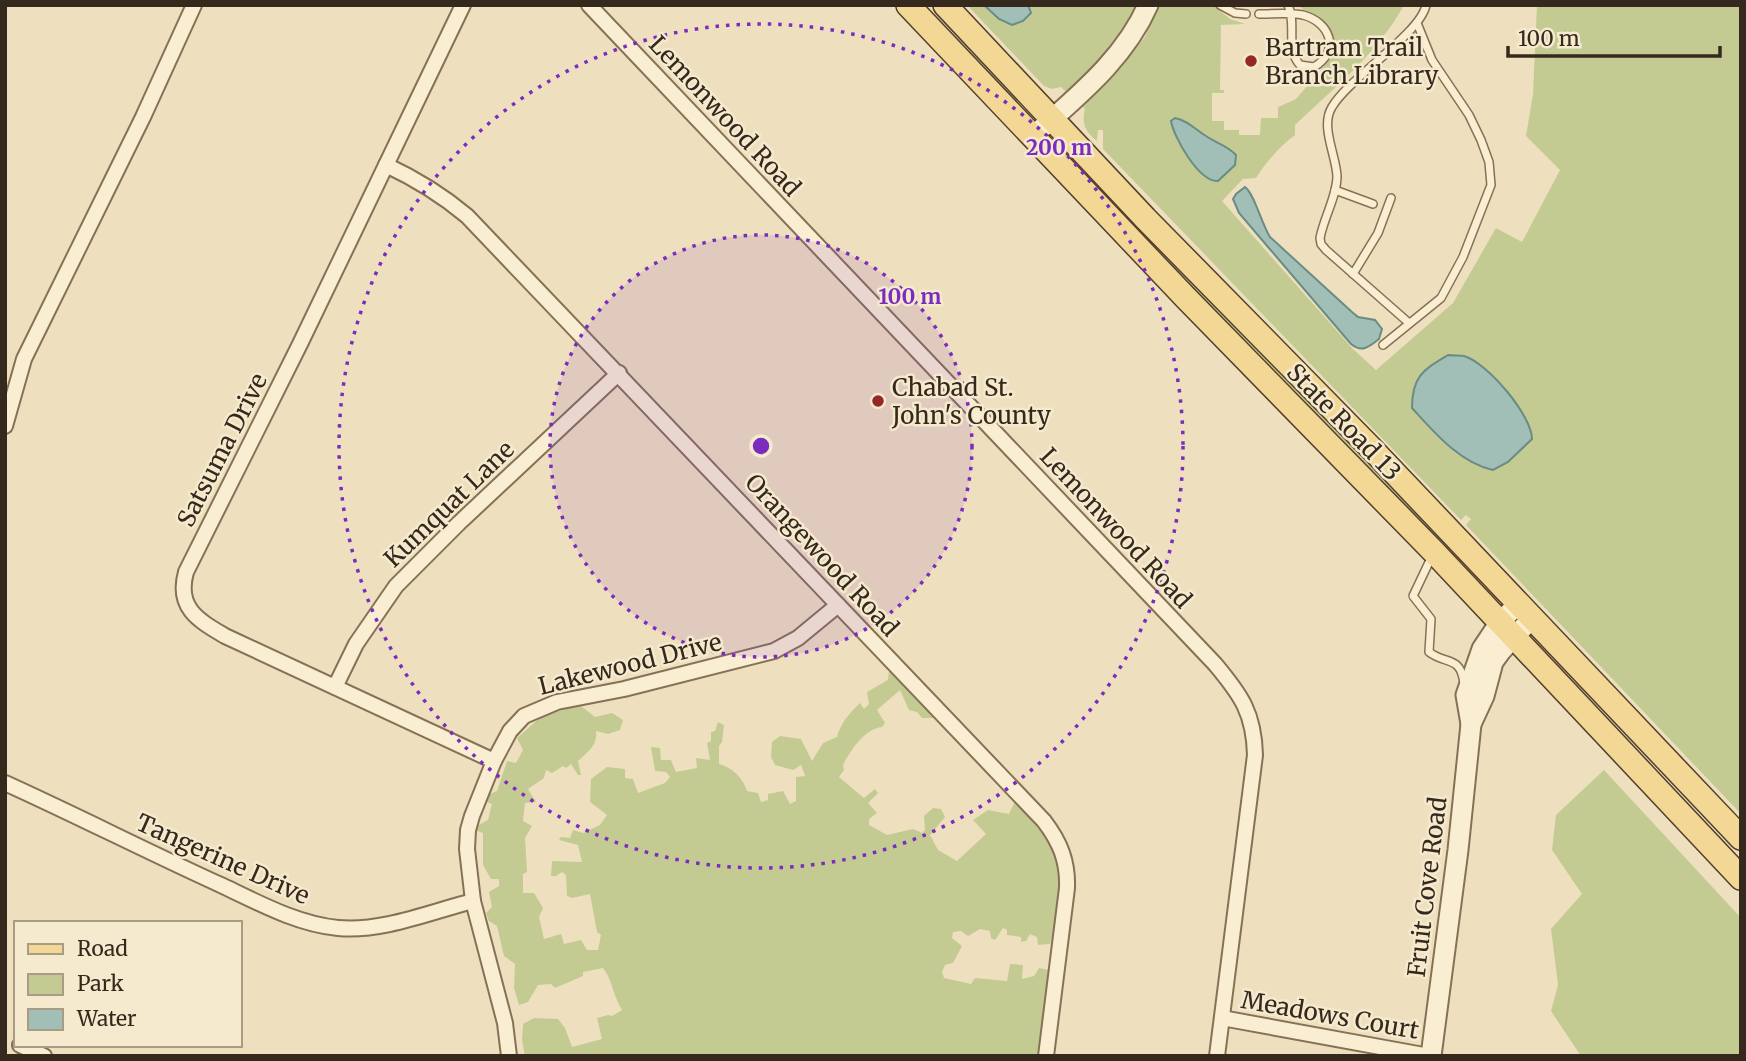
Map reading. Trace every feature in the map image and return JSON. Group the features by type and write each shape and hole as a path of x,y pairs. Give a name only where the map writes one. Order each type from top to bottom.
{"main road":[{"name":"State Road 13","path":"908,5 1185,298 1434,552 1741,878"},
{"name":"State Road 13","path":"944,5 1204,278 1370,447 1741,838"}],"street":[{"path":"5,426 24,359 143,117 194,5"},
{"name":"Satsuma Drive","path":"463,5 183,582 187,605 201,622 225,636 494,761"},
{"name":"Lemonwood Road","path":"589,5 1215,664 1248,708 1255,737 1255,755 1217,1056"},
{"path":"1032,137 1112,62 1129,41 1148,5"},
{"name":"Orangewood Road","path":"386,165 443,195 467,216 1044,821 1056,837 1064,853 1068,871 1046,1056"},
{"name":"Kumquat Lane","path":"335,687 356,644 396,586 619,373"},
{"name":"Lakewood Drive","path":"509,1056 505,1023 474,901 467,849 468,830 494,761 510,731 524,716 541,707 756,657 798,638 838,605"},
{"name":"Fruit Cove Road","path":"1430,1056 1458,850 1471,724 1466,695 1482,649 1525,611"},
{"name":"Fruit Cove Road","path":"1471,724 1484,696 1488,674 1507,629"},
{"name":"Tangerine Drive","path":"5,783 200,876 282,913 314,923 337,928 379,926 474,901"},
{"name":"Meadows Court","path":"1222,1018 1430,1056"},
{"path":"24,1047 44,1056"}],"lane":[{"path":"1220,5 1235,13 1246,14"},
{"path":"1259,13 1292,14 1319,23 1329,36 1329,51 1326,58 1314,66 1300,65 1292,53 1292,14 1288,5"},
{"path":"1409,323 1321,244 1321,230 1337,176 1328,125 1330,110 1417,23 1424,15 1426,5"},
{"path":"1383,345 1441,298 1463,257 1491,185 1489,162 1481,139 1469,115 1432,60 1417,23"},
{"path":"1335,190 1373,204"},
{"path":"1353,274 1378,233 1391,198"},
{"path":"1434,552 1413,596 1431,619 1429,652 1435,657 1453,662 1462,669 1466,695"}],"green space":[{"path":"967,5 984,5 988,9 1023,21 1031,13 1028,5 1140,5 1124,34 1110,52 1065,91 1061,87 1052,89 1044,86"},
{"path":"1158,5 1213,5 1230,19 1245,24 1221,25 1220,90 1224,90 1224,93 1212,93 1212,121 1224,121 1224,130 1239,130 1239,135 1260,135 1261,118 1278,118 1278,107 1296,99 1331,58 1334,48 1327,25 1297,5 1404,5 1368,54 1295,125 1295,135 1264,166 1256,178 1243,179 1222,201 1353,349 1376,370 1453,303 1496,228 1522,242 1560,170 1526,136 1533,94 1537,5 1741,5 1741,814 1466,525 1471,519 1466,515 1461,520 1103,149 1103,130 1098,130 1097,141 1087,131 1084,123 1085,109 1082,106 1145,37"},
{"path":"1074,154 1500,599 1437,535 1414,520 1066,161"},
{"path":"889,671 933,718 922,718 917,712 909,710 900,690 877,710 885,723 882,727 864,736 846,759 844,770 839,777 864,798 875,789 878,793 868,803 877,813 869,819 869,825 887,835 913,829 922,833 925,830 924,816 933,808 941,809 945,817 930,835 938,850 957,861 986,834 973,820 988,810 1009,814 1015,801 1043,833 1054,853 1058,896 1050,944 1038,945 1037,937 1030,934 1026,941 1021,942 1021,937 1007,935 1007,930 1003,928 995,940 991,938 990,931 980,929 968,936 961,931 953,932 952,938 962,946 953,963 945,965 942,972 944,978 971,984 975,978 1007,981 1010,964 1023,965 1022,979 1034,976 1039,968 1049,970 1037,1056 525,1056 523,1024 534,1018 558,1019 565,1028 572,1047 602,1039 597,1018 612,1016 622,1010 603,968 583,972 583,976 555,988 551,984 538,985 528,1002 519,1005 514,988 515,964 504,956 497,926 489,921 486,913 492,907 489,892 499,886 499,879 491,879 483,865 483,833 477,831 477,826 488,820 492,804 487,802 490,794 497,791 507,761 516,763 523,750 517,738 542,716 580,705 595,717 612,713 623,720 620,730 608,734 596,731 594,744 578,761 581,775 578,775 571,764 552,773 546,770 544,778 528,789 536,802 525,803 523,821 532,826 525,838 527,872 523,874 523,893 534,893 543,908 539,917 544,939 561,934 564,944 581,940 587,950 598,950 601,935 597,932 590,894 572,898 567,896 566,875 562,872 551,876 552,861 582,862 578,845 559,840 561,837 570,838 573,830 583,833 600,825 607,815 590,802 591,779 607,767 625,769 625,778 633,779 638,793 665,783 670,777 666,772 655,771 651,747 660,748 661,760 671,760 676,772 697,768 696,758 710,760 707,743 711,741 711,732 715,731 718,722 724,725 719,746 719,764 736,774 747,791 758,793 761,802 768,800 768,794 783,791 790,804 796,801 796,777 805,776 801,765 793,770 775,765 771,757 772,742 780,736 801,739 812,761 823,743 837,737 843,723 860,703 864,709 869,704 867,692 888,680"},
{"path":"1604,770 1741,918 1741,1056 1581,1056 1551,1011 1558,985 1551,929 1582,894 1552,850 1556,815"}],"water":[{"path":"984,5 1028,5 1031,13 1023,21 1012,25 999,19"},
{"path":"1175,118 1188,123 1236,155 1235,165 1218,181 1203,174 1188,158 1173,128 1171,121"},
{"path":"1245,187 1252,196 1270,237 1358,317 1375,320 1382,329 1379,339 1362,348 1351,344 1239,213 1233,199"},
{"path":"1448,355 1464,356 1485,369 1517,404 1530,429 1532,439 1508,462 1493,470 1459,454 1412,408 1414,388 1421,375"}],"place":[{"name":"Bartram Trail Branch Library","path":"1251,61"},
{"name":"Chabad St. John's County","path":"878,401"}]}
